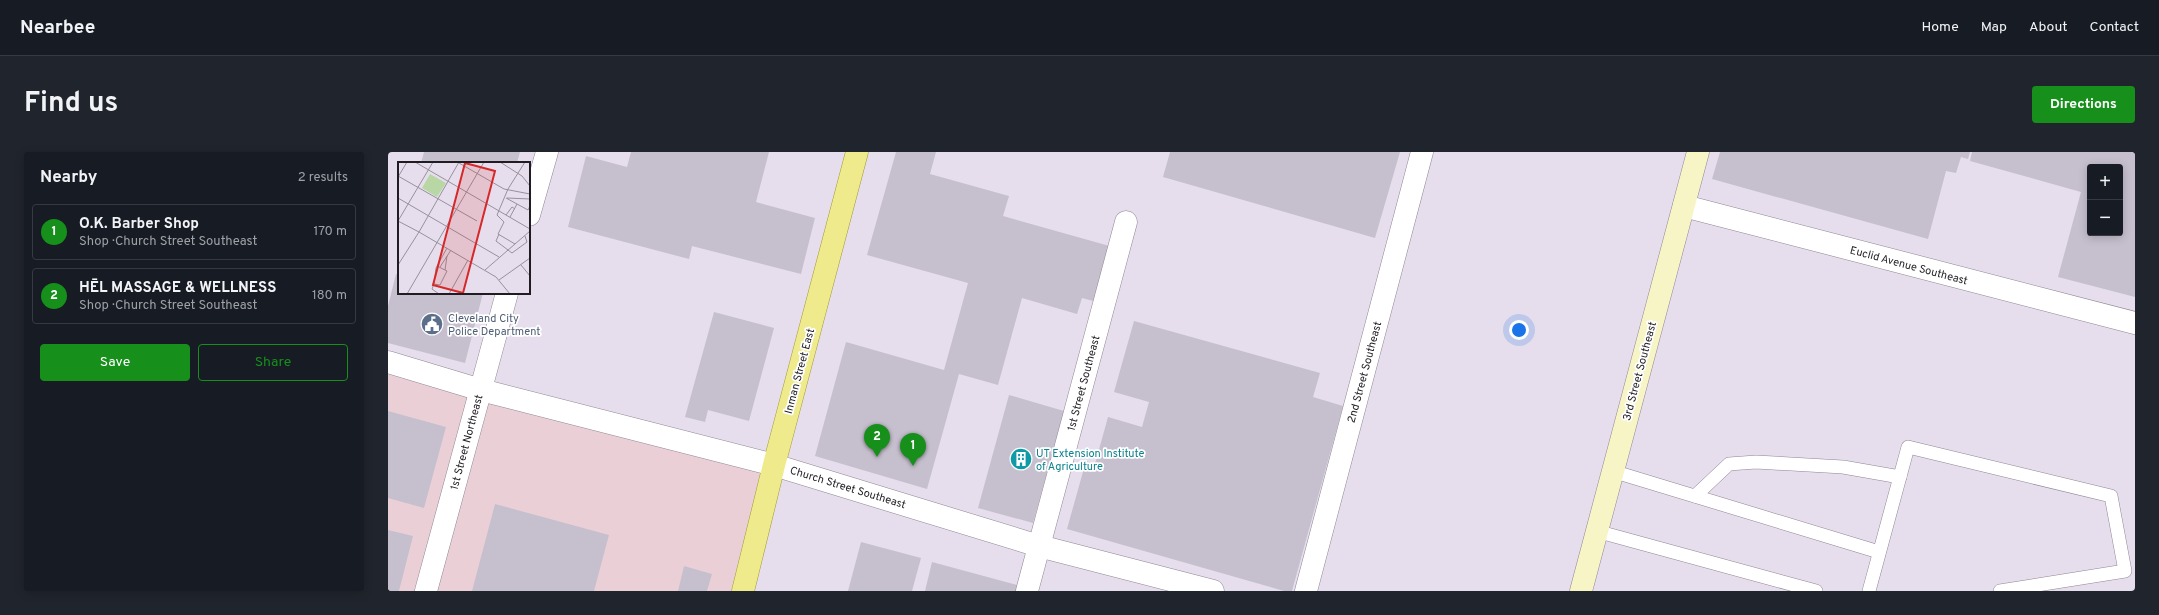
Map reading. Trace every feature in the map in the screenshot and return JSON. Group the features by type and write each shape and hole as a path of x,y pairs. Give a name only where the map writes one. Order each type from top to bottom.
{"main road":[{"name":"Inman Street East","path":"743,591 774,465 857,152"}],"street":[{"path":"530,212 547,152"},
{"name":"2nd Street Southeast","path":"1306,591 1422,152"},
{"name":"3rd Street Southeast","path":"1581,591 1698,152"},
{"name":"Euclid Avenue Southeast","path":"1684,206 2135,323"},
{"name":"1st Street Southeast","path":"1027,591 1126,222"},
{"name":"1st Street Northeast","path":"426,591 507,294"},
{"name":"Church Street Southeast","path":"388,362 480,390 774,465 1039,546 1213,591"}],"lane":[{"path":"1869,591 1908,447 2111,496 2130,571 2000,591"},
{"path":"1695,496 1729,464 1756,462 1843,467 1900,477"},
{"path":"1612,471 1879,552"},
{"path":"1596,531 1816,591"}],"shaded area":[{"path":"388,362 774,465 743,591 388,591"}],"building":[{"path":"424,152 520,152 517,162 421,162"},
{"path":"631,152 769,152 756,202 815,218 801,274 692,246 689,259 568,227 586,156 627,167"},
{"path":"896,152 936,152 930,174 1009,196 1003,216 1113,247 1097,302 1082,298 1077,314 1022,298 998,385 959,374 927,489 815,456 846,342 944,370 968,283 867,255"},
{"path":"1170,152 1400,152 1375,238 1163,177"},
{"path":"1720,152 1970,152 1968,159 1961,157 1956,173 1946,171 1928,239 1712,179"},
{"path":"1972,152 2135,152 2135,297 2058,277 2081,192 1970,161"},
{"name":"Cleveland City Police Department","path":"396,274 398,275 398,294 483,294 465,363 388,343 388,306"},
{"path":"714,312 774,328 749,421 708,410 705,422 685,417"},
{"path":"1134,321 1320,373 1313,397 1343,406 1292,591 1284,591 1067,529 1086,461 1095,464 1108,417 1142,427 1149,402 1114,392"},
{"name":"UT Extension Institute of Agriculture","path":"1009,395 1064,411 1033,523 978,508"},
{"path":"388,411 446,427 424,508 388,498"},
{"path":"495,504 609,535 594,591 472,591"},
{"path":"388,530 413,536 399,591 388,591"},
{"path":"861,542 921,558 912,591 848,591"},
{"path":"932,562 1021,586 1020,591 925,591"},
{"path":"684,566 712,574 707,591 678,591"}],"place":[{"name":"Cleveland City Police Department","path":"432,324"},
{"name":"HĒL MASSAGE & WELLNESS","path":"877,457"},
{"name":"UT Extension Institute of Agriculture","path":"1021,459"},
{"name":"O.K. Barber Shop","path":"913,466"}]}
